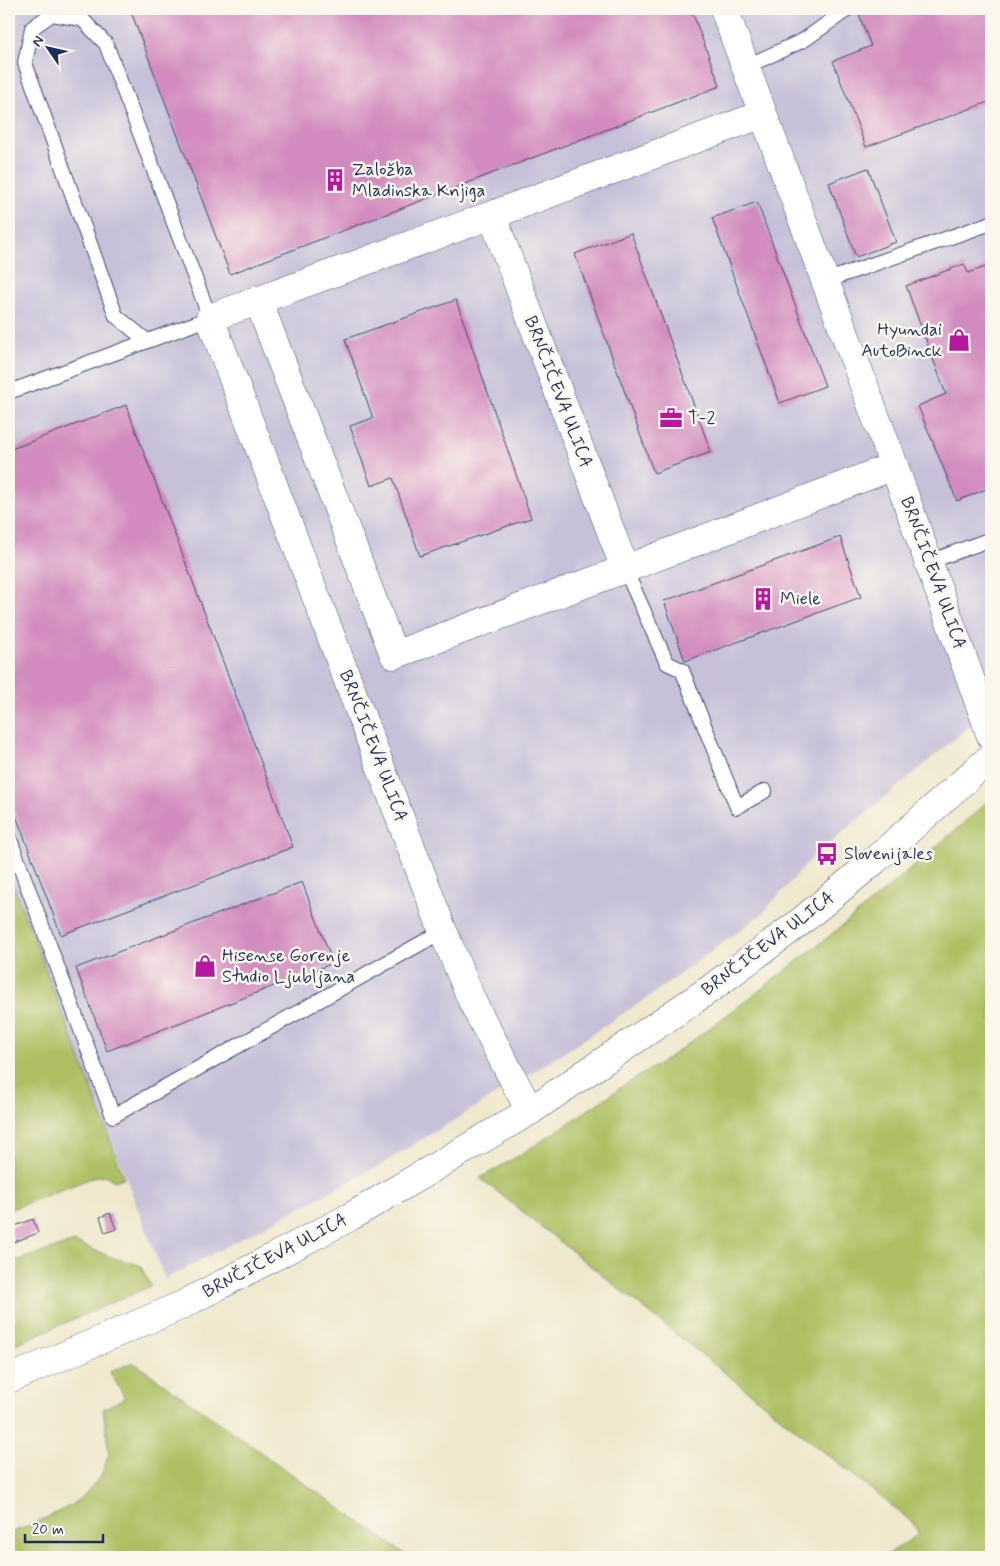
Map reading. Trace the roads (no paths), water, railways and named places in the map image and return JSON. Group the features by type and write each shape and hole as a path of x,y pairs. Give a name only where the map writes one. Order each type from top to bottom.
{"street":[{"name":"BRNČIČEVA ULICA","path":"724,9 894,466 991,736"},
{"path":"210,318 763,114"},
{"name":"BRNČIČEVA ULICA","path":"492,215 624,569"},
{"path":"258,300 394,655 894,466"},
{"name":"BRNČIČEVA ULICA","path":"210,318 443,931 473,1003 530,1111"},
{"name":"BRNČIČEVA ULICA","path":"9,1379 180,1306 350,1217 530,1111 710,989 799,923 874,861 991,757"}],"lane":[{"path":"744,67 804,40 848,9"},
{"path":"9,392 210,318 106,44 82,19 52,14 32,28 25,63 116,316 147,341"},
{"path":"825,281 991,223"},
{"path":"929,562 991,539"},
{"path":"624,569 667,663 682,670 737,807 765,791"},
{"path":"9,837 113,1116 443,931"}],"place":[{"name":"Založba Mladinska Knjiga","path":"335,180"},
{"name":"Hyundai AutoBinck","path":"959,340"},
{"name":"T-2","path":"671,418"},
{"name":"Miele","path":"763,599"},
{"name":"Slovenijales","path":"827,854"},
{"name":"Hisense Gorenje Studio Ljubljana","path":"205,966"}]}
